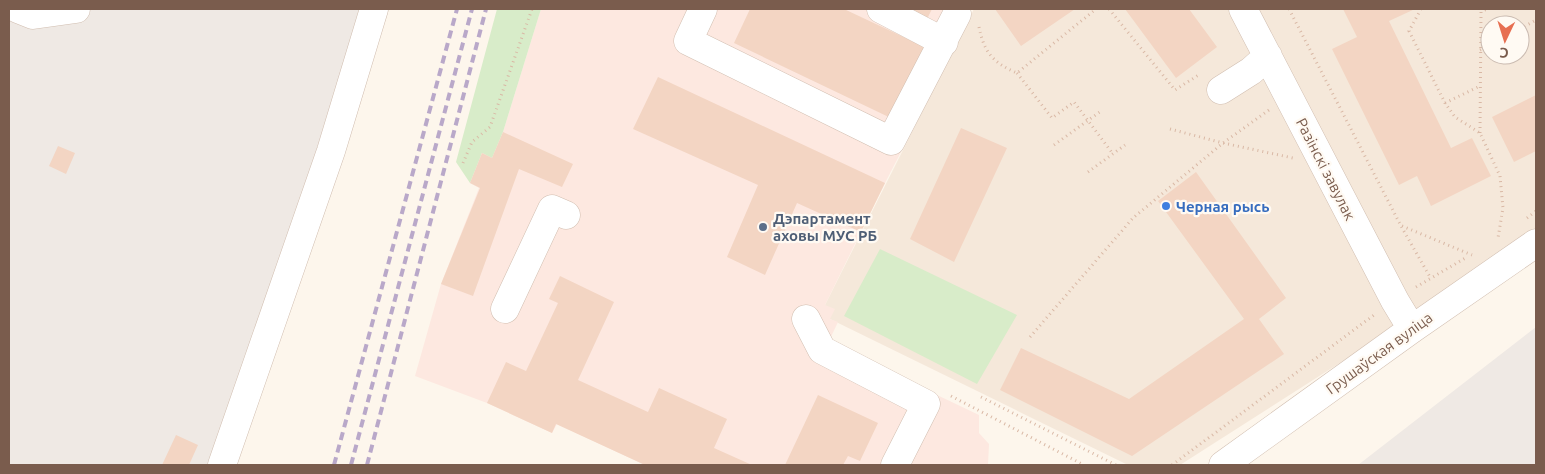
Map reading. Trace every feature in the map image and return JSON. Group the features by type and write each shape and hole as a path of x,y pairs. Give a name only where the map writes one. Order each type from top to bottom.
{"street":[{"path":"18,9 33,15 76,9"},
{"path":"353,78 357,9"},
{"path":"222,465 328,160 374,9"},
{"path":"704,9 688,41 892,141 944,42 968,18"},
{"path":"881,9 944,42"},
{"name":"Разінскі завулак","path":"1243,9 1395,301 1412,329"},
{"path":"1214,80 1251,71 1268,56"},
{"path":"505,309 552,209 566,215"},
{"name":"Грушаўская вуліца","path":"1223,465 1412,329 1529,232"},
{"path":"806,319 822,350 926,404 895,465"}],"path":[{"path":"463,163 472,142 490,128 532,9"},
{"path":"1017,73 1096,9"},
{"path":"1109,9 1175,90 1214,80"},
{"path":"1289,9 1430,277"},
{"path":"1421,9 1409,31 1445,104 1455,117 1480,133"},
{"path":"968,18 988,52 1001,67 1017,73 1052,118 1074,102 1113,154"},
{"path":"1480,65 1480,133 1500,176 1502,208 1498,238"},
{"path":"1445,104 1480,86"},
{"path":"1030,337 1133,218 1223,143 1270,110"},
{"path":"1054,146 1101,111"},
{"path":"1170,129 1296,159"},
{"path":"1088,172 1125,145"},
{"path":"1529,232 1536,211"},
{"path":"1402,226 1472,255"},
{"path":"1492,242 1506,233"},
{"path":"1172,465 1373,315 1430,277 1478,251"},
{"path":"949,396 1084,465"},
{"path":"981,398 1116,465"}],"shaded area":[{"path":"9,9 389,9 234,465 9,465"},
{"path":"541,9 947,9 969,20 825,305 835,309 830,319 838,322 828,343 979,415 979,433 989,444 988,465 645,465 557,424 552,433 487,403 415,376 441,284 479,188 470,183 482,153 492,157 503,132"},
{"path":"974,9 1536,9 1536,230 1371,343 1180,465 1128,465 830,319 825,305"},
{"path":"1536,327 1536,465 1358,465"}],"green space":[{"path":"497,9 541,9 503,132 492,158 482,153 470,183 456,162"},
{"path":"880,249 1017,315 977,384 844,316"}],"building":[{"path":"750,9 844,9 929,49 895,120 734,43"},
{"path":"905,9 932,9 927,19"},
{"path":"995,9 1075,9 1021,46"},
{"path":"1125,9 1189,9 1217,47 1176,78"},
{"path":"1343,9 1415,9 1389,21 1451,148 1472,138 1491,176 1431,206 1417,176 1399,185 1332,49 1357,37"},
{"path":"658,77 885,183 861,232 797,203 765,275 727,257 758,185 633,129"},
{"path":"1536,95 1536,151 1514,162 1492,117"},
{"path":"961,128 1007,148 954,262 910,239"},
{"path":"503,132 573,164 562,187 519,169 473,296 441,284 480,188 470,183 482,153 492,158"},
{"path":"58,146 75,153 66,174 49,166"},
{"path":"1196,172 1286,298 1259,319 1284,354 1132,456 1000,390 1021,348 1129,399 1244,319 1158,201"},
{"path":"560,276 614,302 578,380 648,412 659,388 727,419 714,448 752,465 645,465 556,424 552,433 487,403 506,362 526,371 558,303 549,299"},
{"path":"818,395 878,423 860,461 848,456 843,465 785,465"},
{"path":"176,435 198,445 189,465 162,465"}],"railway":[{"path":"334,465 457,9"},
{"path":"351,465 472,9"},
{"path":"367,465 486,9"}],"place":[{"name":"Черная рысь","path":"1166,206"},
{"name":"Дэпартамент аховы МУС РБ","path":"763,227"}]}
